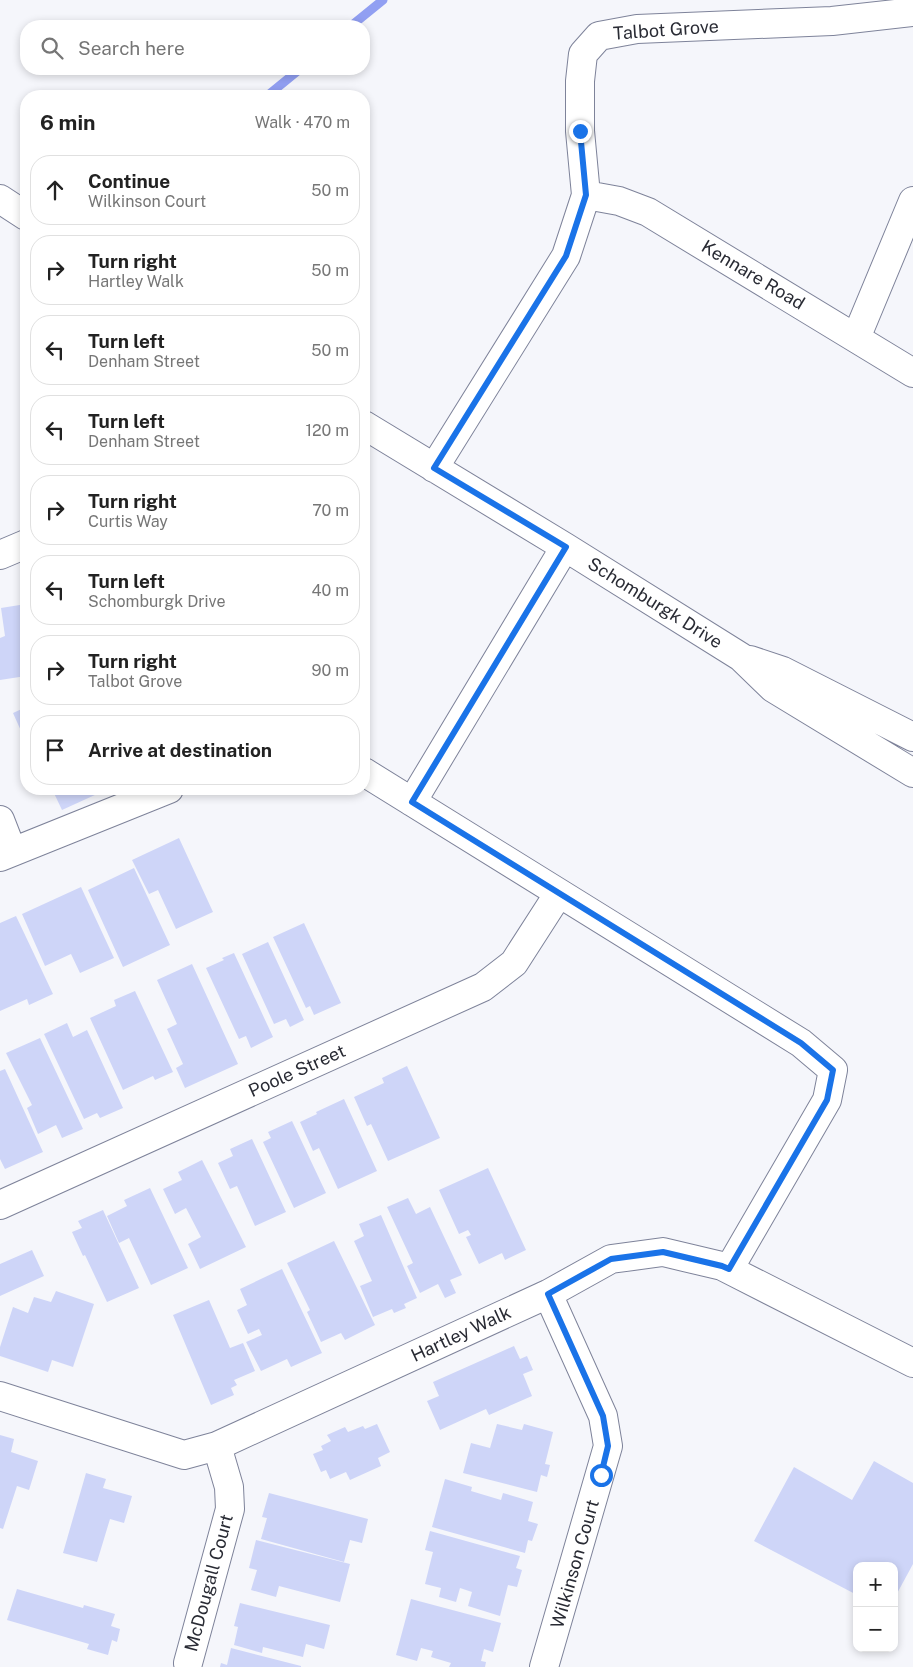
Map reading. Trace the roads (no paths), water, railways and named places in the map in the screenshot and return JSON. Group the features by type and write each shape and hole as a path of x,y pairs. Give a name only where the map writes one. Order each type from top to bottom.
{"street":[{"name":"Talbot Grove","path":"434,468 566,256 586,195 580,131 580,80 583,54 599,36 637,29 912,16"},
{"name":"Kennare Road","path":"586,195 619,201 648,212 913,373"},
{"path":"0,199 20,212"},
{"path":"856,338 913,201"},
{"name":"Schomburgk Drive","path":"370,429 566,547 741,657 773,688 913,773"},
{"path":"0,555 20,547"},
{"path":"412,802 566,547"},
{"name":"Schomburgk Drive","path":"741,657 783,671 913,737"},
{"path":"370,776 801,1043 833,1070 827,1100 729,1269"},
{"path":"0,820 6,854 154,795"},
{"name":"Poole Street","path":"0,1205 484,987 514,963 560,894"},
{"name":"Hartley Walk","path":"0,1396 184,1455 217,1446 548,1294 611,1259 663,1252 729,1269 913,1363"},
{"name":"Wilkinson Court","path":"544,1667 608,1446 603,1416 548,1294"},
{"name":"McDougall Court","path":"188,1663 230,1509 229,1487 217,1446"}],"waterway":[{"path":"358,20 383,0"},
{"path":"274,90 293,75"}]}
